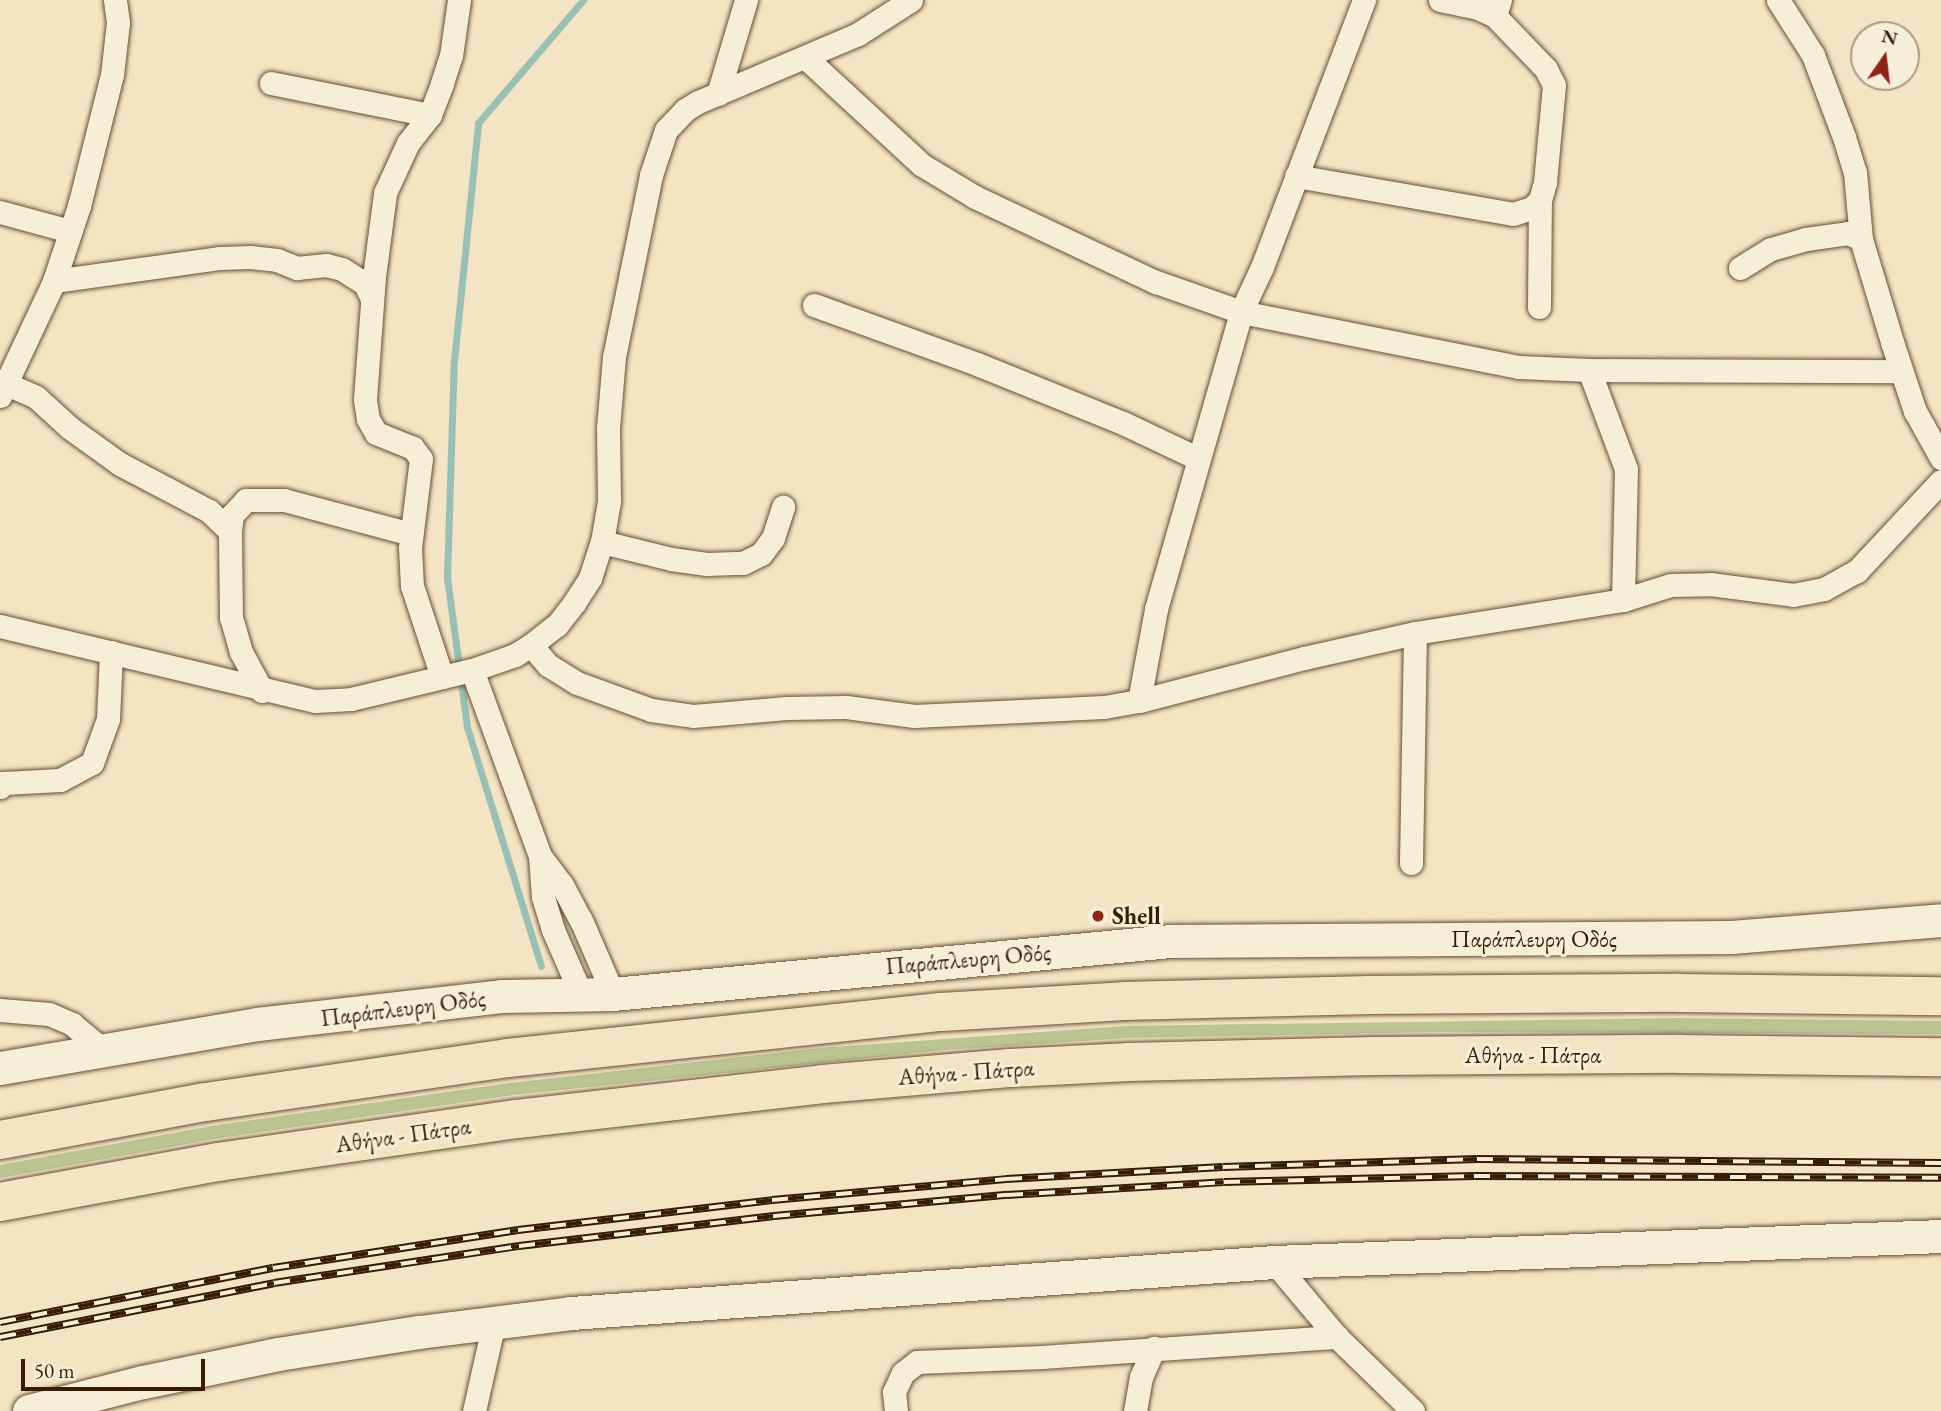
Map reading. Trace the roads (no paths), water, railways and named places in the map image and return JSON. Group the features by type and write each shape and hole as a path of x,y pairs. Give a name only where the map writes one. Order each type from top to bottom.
{"highway":[{"path":"0,1139 206,1102 508,1058 953,1011 1124,1001 1370,995 1679,993 1941,996"},
{"name":"Αθήνα - Πάτρα","path":"0,1202 218,1162 517,1119 961,1072 1129,1062 1361,1056 1680,1054 1941,1057"}],"main road":[{"name":"Παράπλευρη Οδός","path":"0,1068 257,1024 503,996 597,994 1171,941 1744,937 1941,920"},
{"path":"29,1411 143,1382 278,1354 494,1322 887,1289 1274,1262 1604,1247 1941,1236"}],"street":[{"path":"115,0 118,22 112,75 94,152 54,281 2,387 36,397 69,428 120,464 209,511 230,531"},
{"path":"442,677 412,586 411,534 421,459 413,448 376,433 368,419 366,387 372,299 385,193 408,143 429,115 451,56 458,0"},
{"path":"718,94 746,0"},
{"path":"0,626 262,691 315,701 332,701 472,670 515,655 531,645 556,625 574,603 590,578 602,542 609,501 608,428 614,357 656,155 666,130 685,110 807,59 876,24 911,0"},
{"path":"1139,701 1156,610 1197,458 1241,312 1262,267 1364,0"},
{"path":"1440,0 1478,8 1498,8 1546,69 1554,85 1545,182 1540,200 1539,307"},
{"path":"1778,0 1813,55 1844,136 1855,172 1861,239 1915,411 1941,458"},
{"path":"807,59 922,166 975,197 1156,282 1241,312 1519,367 1589,370 1901,371"},
{"path":"271,83 429,115"},
{"path":"1296,176 1513,214 1532,208 1540,200"},
{"path":"0,212 70,231"},
{"path":"1740,268 1771,249 1806,239 1848,233 1861,239"},
{"path":"54,281 220,258 250,257 277,260 297,268 326,265 342,269 365,284 372,299"},
{"path":"814,305 976,364 1123,423 1197,458"},
{"path":"1589,370 1626,468 1623,600"},
{"path":"531,645 548,665 577,683 651,710 694,716 846,707 914,716 1041,712 1139,701 1304,658 1415,633 1623,600 1684,583 1793,595 1824,589 1857,571 1941,481"},
{"path":"262,691 241,652 231,618 232,515 246,500 284,500 411,534"},
{"path":"602,542 671,559 707,564 743,563 761,554 773,538 783,507"},
{"path":"1411,863 1415,633"},
{"path":"0,787 5,783 60,780 92,763 108,719 111,652"},
{"path":"472,670 540,856 543,897 553,930 597,994"},
{"path":"540,856 562,885 581,920 597,994"},
{"path":"0,1010 48,1014 72,1024 102,1049"},
{"path":"1274,1262 1336,1337 1413,1411"},
{"path":"474,1411 494,1322"},
{"path":"896,1411 894,1392 903,1373 918,1362 1336,1337"},
{"path":"1135,1411 1143,1369 1154,1348"}],"waterway":[{"path":"541,966 467,727 447,578 454,361 478,123 583,0"}],"railway":[{"path":"0,1322 273,1268 518,1230 772,1200 1006,1179 1223,1167 1477,1159 1941,1163"},
{"path":"0,1337 274,1283 519,1246 774,1216 1007,1195 1224,1182 1474,1176 1941,1178"}],"place":[{"name":"Shell","path":"1098,916"}]}
